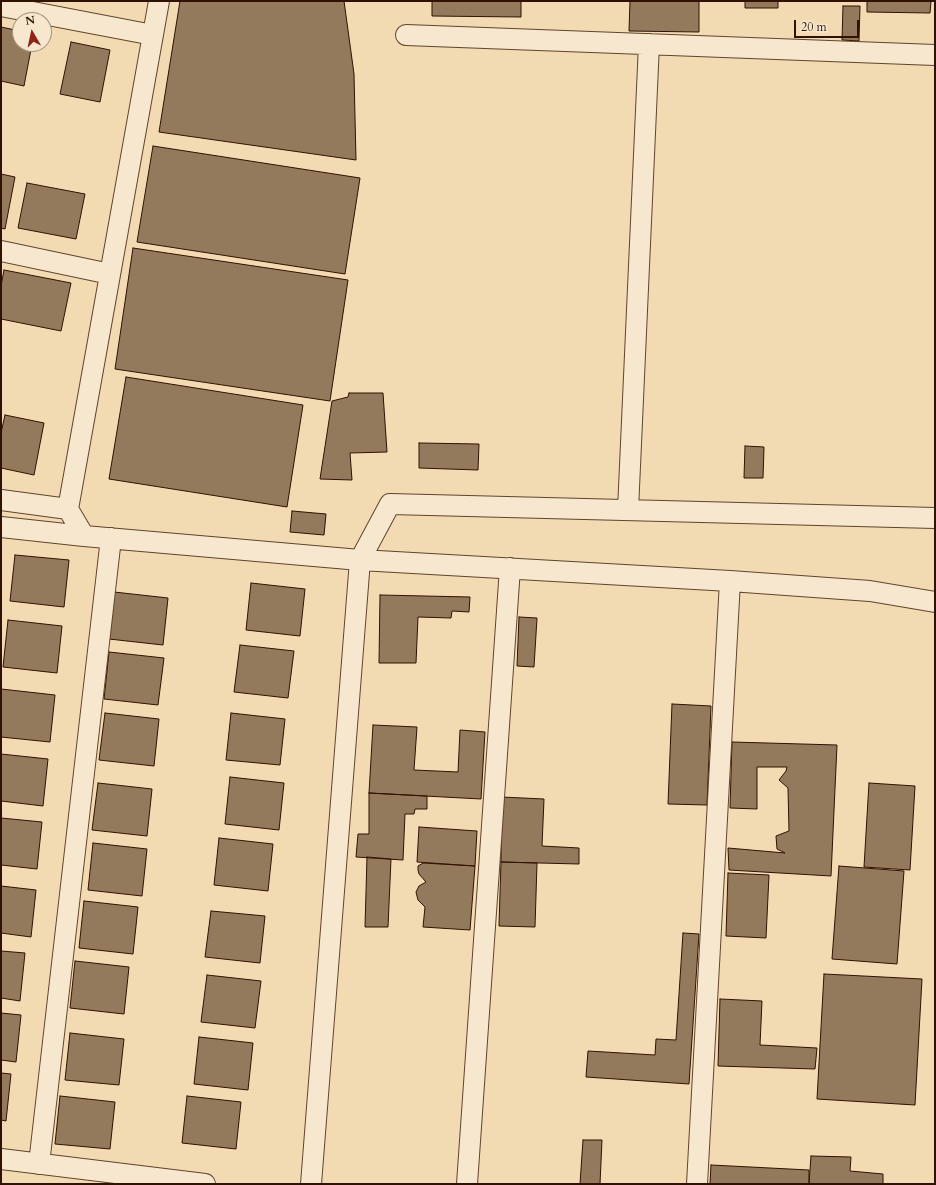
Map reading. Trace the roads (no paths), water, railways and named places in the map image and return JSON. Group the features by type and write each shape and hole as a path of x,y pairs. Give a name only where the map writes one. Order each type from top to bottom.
{"street":[{"path":"84,536 68,509 159,1"},
{"path":"1,6 153,35"},
{"path":"406,35 935,55"},
{"path":"628,510 649,44"},
{"path":"1,251 110,274"},
{"path":"1,500 68,509"},
{"path":"311,1184 360,560 390,504 935,518"},
{"path":"1,527 84,536 360,560 730,581 870,591 935,602"},
{"path":"39,1164 112,538"},
{"path":"467,1184 510,568"},
{"path":"696,1184 730,581"},
{"path":"1,1159 205,1184"}]}
